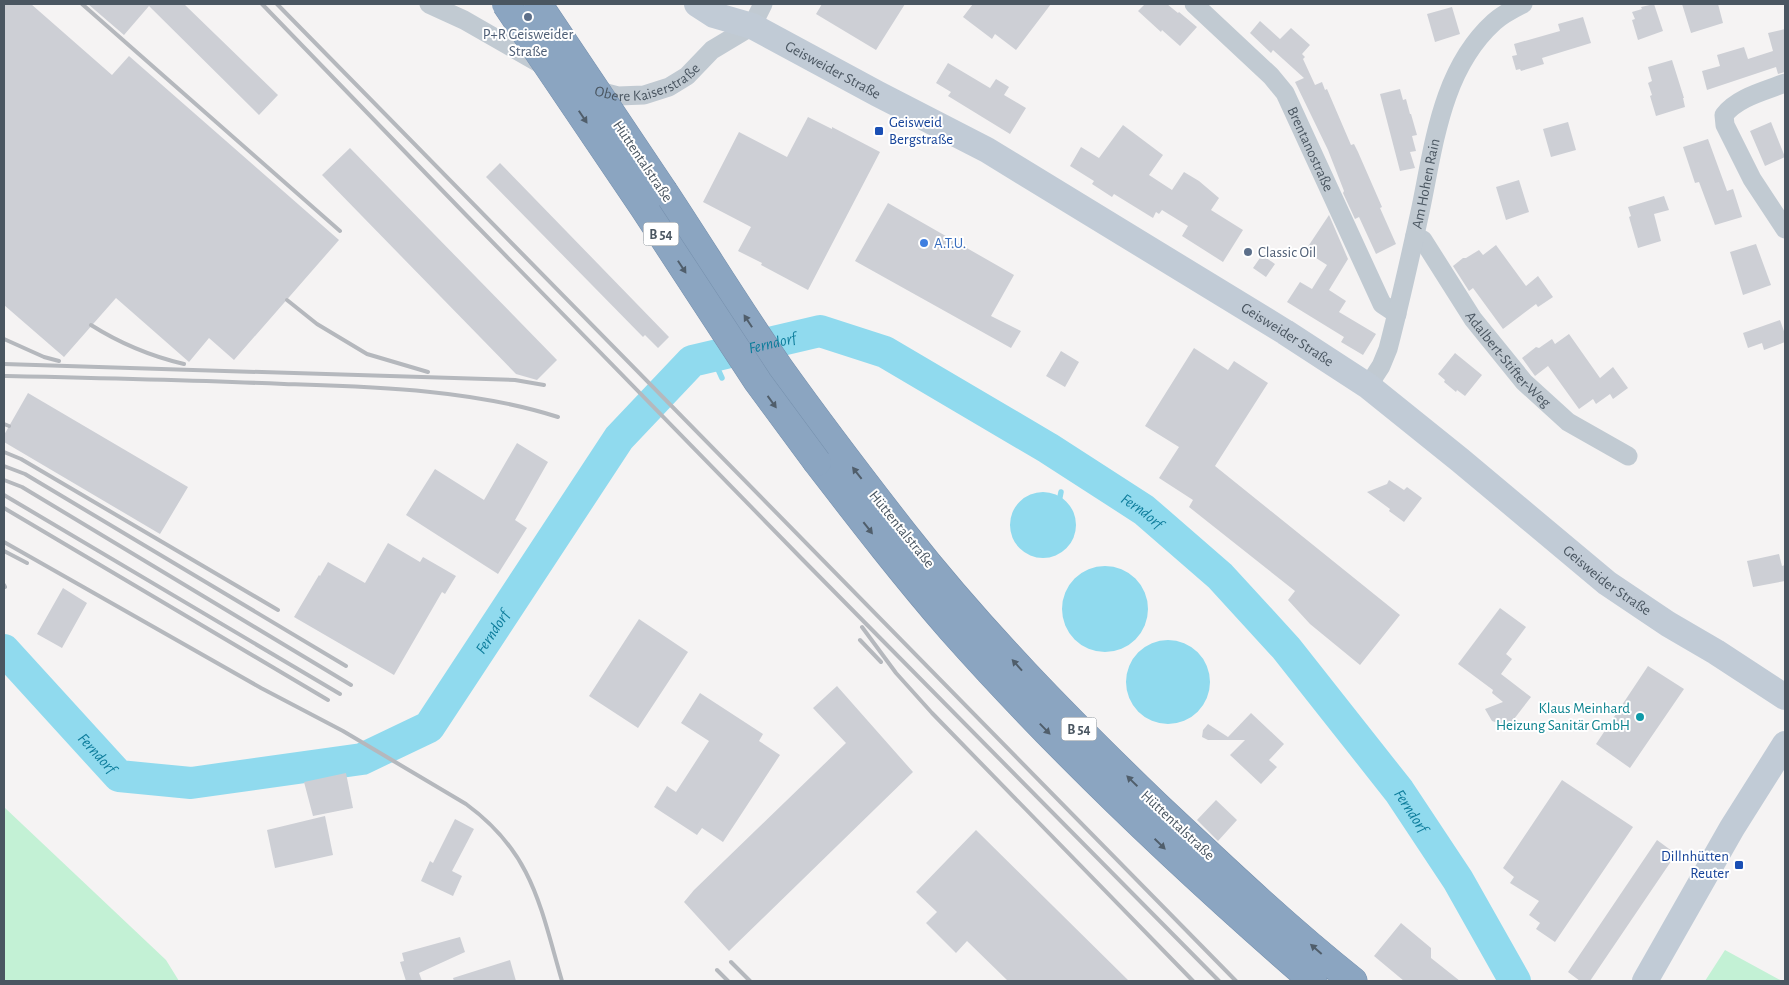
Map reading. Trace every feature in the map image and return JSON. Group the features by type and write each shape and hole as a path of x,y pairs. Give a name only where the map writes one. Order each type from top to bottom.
{"highway":[{"name":"Hüttentalstraße","path":"506,4 758,382 906,536 1028,677 1108,758 1249,891 1353,981"},
{"name":"Hüttentalstraße","path":"538,4 779,368 827,454 883,547 952,629 1090,777 1225,905 1313,981"}],"main road":[{"name":"Geisweider Straße","path":"697,4 714,15 757,15"},
{"name":"Geisweider Straße","path":"731,4 757,15 878,94 996,154 1285,332 1368,386 1460,460 1607,584 1785,697"},
{"path":"1645,981 1732,828 1785,744"}],"street":[{"name":"Obere Kaiserstraße","path":"429,4 464,20 552,71 587,88 618,96 644,95 670,87 688,76 712,50 757,15"},
{"name":"Brentanostraße","path":"1194,4 1271,76 1285,93 1382,304 1397,314"},
{"name":"Am Hohen Rain","path":"1368,386 1381,366 1388,349 1415,236 1441,112 1453,81 1467,56 1486,30 1496,21 1523,4"},
{"path":"1785,83 1739,102 1724,115 1725,125 1752,179 1785,229"},
{"name":"Adalbert-Stifter-Weg","path":"1415,236 1423,240 1473,319 1524,382 1568,422 1628,456"}],"green space":[{"path":"4,807 166,960 179,981 4,981"},
{"path":"1725,950 1782,981 1705,981"}],"water":[{"path":"1043,492 1056,495 1066,502 1073,512 1076,525 1073,538 1066,548 1056,555 1043,558 1030,555 1020,548 1013,538 1010,525 1013,512 1020,502 1030,495"},
{"path":"1105,566 1129,573 1141,585 1148,609 1141,633 1129,645 1105,652 1081,645 1069,633 1062,609 1069,585 1081,573"},
{"path":"1168,640 1184,643 1198,652 1207,666 1210,682 1207,698 1198,712 1184,721 1168,724 1152,721 1138,712 1129,698 1126,682 1129,666 1138,652 1152,643"}],"building":[{"path":"4,4 31,4 112,75 129,56 339,240 234,360 209,338 189,362 116,298 64,357 4,305"},
{"path":"88,4 184,4 278,95 259,115 149,6 124,35"},
{"path":"822,4 905,4 876,50 816,14"},
{"path":"973,4 1051,4 1016,50 995,34 992,39 963,17"},
{"path":"1145,4 1167,4 1197,27 1180,46 1138,11"},
{"path":"1654,4 1663,31 1638,40 1632,20 1635,19 1632,12 1642,9 1641,7"},
{"path":"1682,4 1718,4 1723,23 1691,33"},
{"path":"1452,7 1460,34 1435,42 1427,14"},
{"path":"1583,17 1591,43 1542,58 1544,64 1521,71 1520,69 1516,70 1512,56 1517,55 1514,44 1560,31 1558,24"},
{"path":"1260,21 1280,39 1291,28 1310,45 1302,54 1305,57 1303,59 1315,85 1322,82 1325,90 1327,89 1351,145 1354,144 1358,152 1396,244 1376,254 1359,217 1355,219 1343,193 1344,191 1328,150 1295,82 1304,78 1273,50 1271,53 1250,33"},
{"path":"1785,29 1785,72 1778,74 1776,67 1707,90 1702,71 1720,66 1717,55 1744,47 1748,59 1773,51 1768,33"},
{"path":"1672,60 1685,107 1656,116 1650,96 1652,95 1648,83 1652,81 1648,67"},
{"path":"948,63 990,88 996,79 1009,87 1004,95 1026,108 1010,134 948,96 951,92 936,83"},
{"path":"1400,89 1403,100 1406,99 1417,135 1412,136 1416,151 1410,152 1415,168 1400,171 1380,94"},
{"path":"808,117 880,152 808,290 738,251 751,227 703,202 739,132 787,157"},
{"path":"1568,122 1576,150 1551,157 1543,129"},
{"path":"1771,122 1785,157 1765,166 1750,131"},
{"path":"1123,125 1163,155 1149,175 1172,190 1184,172 1199,181 1219,198 1211,210 1243,230 1223,262 1182,236 1188,226 1162,210 1159,214 1156,212 1153,218 1114,194 1112,197 1092,184 1094,181 1070,166 1081,147 1099,158"},
{"path":"1708,139 1727,191 1733,189 1742,217 1715,225 1699,182 1695,183 1683,147"},
{"path":"350,148 557,360 537,380 516,374 322,175"},
{"path":"500,163 669,337 658,348 645,335 643,337 486,177"},
{"path":"1519,180 1529,212 1506,220 1496,187"},
{"path":"1664,196 1669,210 1654,214 1661,241 1638,248 1628,207"},
{"path":"888,203 1014,275 991,316 1021,331 1011,348 855,261"},
{"path":"1329,215 1348,259 1329,290 1346,301 1339,312 1376,334 1363,355 1341,342 1344,337 1287,302 1300,282 1312,289 1327,265 1305,251"},
{"path":"1756,244 1771,285 1743,295 1730,252"},
{"path":"1496,245 1526,286 1538,276 1553,297 1538,307 1536,304 1503,329 1473,288 1469,291 1453,266 1463,258 1479,250 1483,255"},
{"path":"1262,255 1275,264 1266,277 1253,268"},
{"path":"1780,320 1785,334 1785,342 1764,350 1762,343 1748,348 1743,333"},
{"path":"1569,334 1600,378 1613,367 1628,388 1613,399 1610,394 1596,404 1593,399 1579,409 1548,366 1535,376 1522,358 1536,347 1539,348 1552,339 1555,344"},
{"path":"1194,348 1228,370 1234,361 1268,383 1215,466 1400,615 1360,665 1310,624 1288,600 1295,591 1189,507 1193,500 1159,478 1179,447 1145,426"},
{"path":"1061,351 1079,362 1065,387 1046,376"},
{"path":"1455,353 1482,375 1465,396 1457,390 1456,392 1438,374"},
{"path":"28,393 188,487 160,534 4,442 4,435"},
{"path":"517,443 548,462 515,520 527,528 498,574 406,515 435,469 484,500"},
{"path":"1389,480 1404,490 1407,487 1422,498 1404,522 1367,492 1387,484"},
{"path":"388,543 420,562 423,557 456,576 445,594 442,592 394,675 294,617 328,562 365,583"},
{"path":"1779,554 1782,566 1785,565 1785,581 1753,587 1747,561"},
{"path":"63,588 87,603 62,648 37,634"},
{"path":"1500,608 1526,627 1506,654 1512,659 1501,674 1531,697 1504,732 1498,723 1492,721 1485,709 1503,702 1492,693 1493,690 1458,664"},
{"path":"639,619 688,652 638,728 589,696"},
{"name":"Klaus Meinhard Heizung Sanitär GmbH","path":"1648,666 1684,689 1630,768 1596,744"},
{"path":"837,686 913,772 729,951 684,902 694,890 846,743 813,708"},
{"path":"700,693 763,734 759,741 780,755 723,842 702,828 697,835 654,807 667,786 676,792 709,741 681,723"},
{"path":"1251,713 1284,744 1269,760 1277,767 1261,784 1230,755 1245,740 1208,740 1202,737 1203,730 1208,724 1228,737"},
{"path":"346,773 353,808 313,816 304,782"},
{"path":"1562,780 1633,827 1555,942 1536,929 1540,923 1529,915 1539,901 1510,883 1514,877 1503,868"},
{"path":"1216,800 1237,820 1218,841 1197,820"},
{"path":"325,816 333,855 275,868 267,830"},
{"path":"455,819 474,829 452,871 462,876 453,896 421,881 430,861 433,863"},
{"path":"976,830 1129,981 1008,981 967,941 956,953 926,923 937,912 916,892"},
{"path":"1657,840 1676,854 1590,981 1580,981 1568,972"},
{"path":"1401,923 1431,948 1431,958 1460,981 1404,981 1374,956"},
{"path":"460,937 465,952 419,973 422,981 406,981 400,962 404,961 402,953"},
{"path":"510,960 516,981 454,981 453,978"}],"waterway":[{"name":"Ferndorf","path":"4,650 119,776 191,783 362,759 429,727 619,438 692,361 820,331 885,352 1048,448 1144,510 1220,576 1286,648 1399,791 1458,880 1515,981"},
{"path":"712,356 722,378"},
{"path":"1064,473 1067,460"},
{"path":"1060,497 1061,492"}],"railway":[{"path":"82,4 340,231"},
{"path":"262,4 802,559 1219,981"},
{"path":"277,4 1236,981"},
{"path":"287,300 317,324 367,354 428,372"},
{"path":"91,325 136,349 184,364"},
{"path":"4,339 44,357 59,361"},
{"path":"4,364 515,380 544,385"},
{"path":"4,376 214,381 388,388 491,400 558,417"},
{"path":"4,424 9,426"},
{"path":"4,452 21,459 278,610"},
{"path":"4,466 25,474 346,666"},
{"path":"4,480 22,487 351,685"},
{"path":"4,495 340,694"},
{"path":"4,508 328,700"},
{"path":"4,542 261,688 343,731 466,804 506,842 520,862 540,905 562,981"},
{"path":"4,551 27,563"},
{"path":"862,627 896,673 932,713 1193,981"},
{"path":"860,640 881,662"},
{"path":"731,962 750,981"},
{"path":"717,970 728,981"}],"place":[{"name":"P+R Geisweider Straße","path":"528,17"},
{"name":"Geisweid Bergstraße","path":"879,131"},
{"name":"A.T.U.","path":"924,243"},
{"name":"Classic Oil","path":"1248,252"},
{"name":"Klaus Meinhard Heizung Sanitär GmbH","path":"1640,717"},
{"name":"Dillnhütten Reuter","path":"1739,865"}]}
